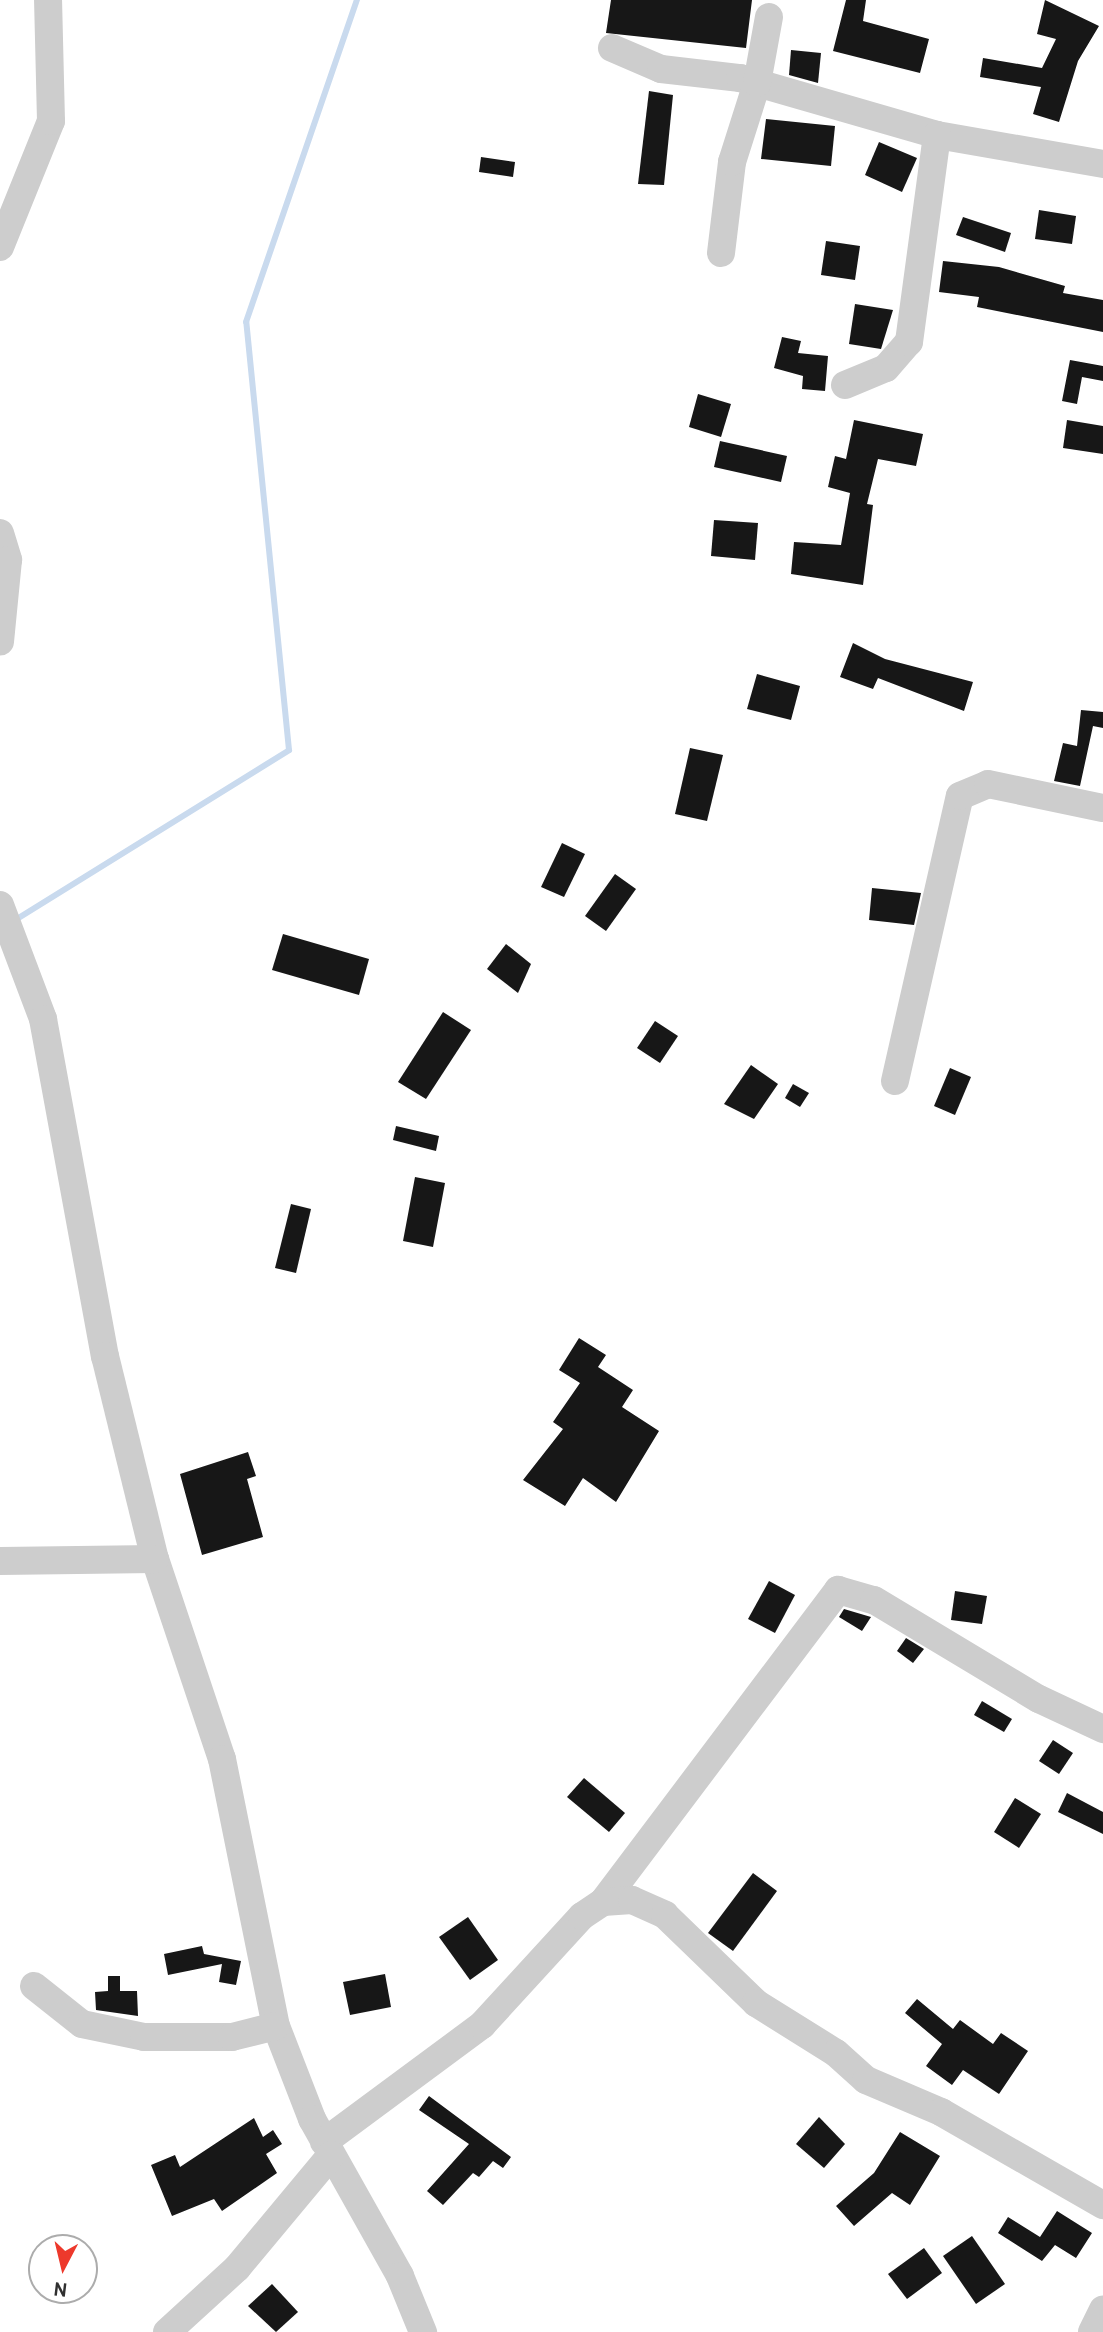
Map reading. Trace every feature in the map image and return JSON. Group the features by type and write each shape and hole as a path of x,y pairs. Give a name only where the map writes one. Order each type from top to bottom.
{"street":[{"path":"0,247 51,121 48,0"},
{"path":"721,253 732,162 757,83 769,17"},
{"path":"612,48 661,69 757,83 937,135 1103,164"},
{"path":"845,385 886,368 909,342 937,135"},
{"path":"0,533 8,560 0,642"},
{"path":"895,1081 960,796 988,784 1103,807"},
{"path":"0,905 43,1019 105,1356 155,1559 222,1759 276,2026 327,2148 400,2276 423,2332"},
{"path":"0,1562 155,1559"},
{"path":"167,2332 237,2268 327,2148 482,2025 582,1916 603,1902 838,1590 874,1600 1103,1729"},
{"path":"603,1902 632,1900 665,1916 756,2003 836,2053 866,2080 941,2112 1103,2205"},
{"path":"34,1986 82,2024 144,2037 232,2037 276,2026"},
{"path":"1092,2332 1103,2309"}],"building":[{"path":"611,0 752,0 746,48 606,33"},
{"path":"846,0 866,0 863,21 929,39 920,73 833,51"},
{"path":"1045,0 1099,26 1078,61 1059,122 1033,114 1041,87 980,77 983,58 1042,68 1056,39 1037,34"},
{"path":"791,50 821,53 818,83 789,75"},
{"path":"649,91 673,95 664,185 638,184"},
{"path":"766,119 835,126 831,166 761,159"},
{"path":"879,142 917,158 902,192 865,175"},
{"path":"481,157 515,162 513,177 479,172"},
{"path":"1039,210 1076,216 1072,244 1035,239"},
{"path":"963,217 1011,233 1005,252 956,235"},
{"path":"826,241 860,246 855,280 821,275"},
{"path":"943,261 999,267 1065,286 1063,293 1103,300 1103,332 977,307 979,297 939,292"},
{"path":"855,304 893,310 881,349 849,344"},
{"path":"782,337 801,341 798,353 828,356 825,391 802,389 803,376 774,368"},
{"path":"1070,360 1103,366 1103,381 1082,377 1077,404 1062,401"},
{"path":"698,394 731,404 721,437 689,427"},
{"path":"854,420 923,434 916,466 878,459 867,504 873,505 863,585 791,574 794,542 841,545 850,493 828,487 835,456 846,459"},
{"path":"1067,420 1103,426 1103,454 1063,448"},
{"path":"720,441 787,456 781,482 714,467"},
{"path":"714,520 758,523 755,560 711,556"},
{"path":"853,643 885,659 973,682 964,711 878,678 873,689 840,677"},
{"path":"757,674 800,686 791,720 747,709"},
{"path":"1081,710 1103,712 1103,728 1093,726 1080,786 1054,781 1063,743 1077,746"},
{"path":"690,748 723,755 707,821 675,814"},
{"path":"562,843 585,854 564,897 541,887"},
{"path":"615,874 636,889 606,931 585,916"},
{"path":"872,888 921,893 914,925 869,920"},
{"path":"283,934 369,959 359,995 272,970"},
{"path":"506,944 531,964 518,993 487,969"},
{"path":"443,1012 471,1030 426,1099 398,1082"},
{"path":"655,1021 678,1036 660,1063 637,1048"},
{"path":"751,1065 778,1084 754,1119 724,1104"},
{"path":"950,1068 971,1077 955,1115 934,1106"},
{"path":"793,1084 809,1093 800,1107 785,1098"},
{"path":"396,1126 439,1136 436,1151 393,1140"},
{"path":"415,1177 445,1183 433,1247 403,1241"},
{"path":"291,1204 311,1209 296,1273 275,1268"},
{"path":"579,1338 606,1355 598,1367 633,1390 622,1407 659,1431 616,1502 583,1478 565,1506 523,1480 563,1429 553,1422 580,1383 559,1370"},
{"path":"248,1452 256,1476 247,1479 263,1537 202,1555 180,1474"},
{"path":"769,1581 795,1595 775,1633 748,1619"},
{"path":"955,1591 987,1596 982,1624 951,1620"},
{"path":"844,1609 871,1617 862,1631 839,1617"},
{"path":"906,1638 924,1649 913,1663 897,1651"},
{"path":"982,1701 1012,1719 1004,1732 974,1715"},
{"path":"1053,1740 1073,1753 1059,1774 1039,1761"},
{"path":"584,1778 625,1813 609,1832 567,1797"},
{"path":"1067,1793 1103,1812 1103,1834 1058,1812"},
{"path":"1015,1798 1041,1814 1019,1848 994,1832"},
{"path":"753,1873 777,1891 733,1951 708,1933"},
{"path":"468,1917 498,1960 470,1980 439,1937"},
{"path":"202,1946 204,1954 241,1961 236,1985 219,1982 222,1964 168,1975 164,1954"},
{"path":"385,1974 391,2007 350,2015 343,1982"},
{"path":"108,1976 120,1976 120,1991 137,1991 138,2016 96,2010 95,1992 108,1991"},
{"path":"917,1999 953,2029 960,2020 993,2044 1001,2033 1028,2051 999,2094 963,2070 952,2085 926,2066 942,2044 905,2013"},
{"path":"429,2096 511,2157 503,2168 493,2161 479,2177 473,2173 443,2205 427,2191 469,2144 419,2110"},
{"path":"819,2117 845,2144 824,2168 796,2144"},
{"path":"254,2118 263,2137 273,2130 282,2144 266,2154 277,2173 222,2211 214,2199 172,2216 151,2165 175,2155 180,2167"},
{"path":"900,2132 940,2156 910,2205 892,2193 854,2226 836,2206 874,2173"},
{"path":"1057,2211 1092,2233 1076,2258 1055,2245 1042,2261 998,2233 1008,2217 1040,2237"},
{"path":"972,2236 1005,2284 976,2304 943,2256"},
{"path":"924,2248 942,2273 907,2299 888,2274"},
{"path":"272,2284 298,2312 276,2332 248,2306"}],"waterway":[{"path":"12,922 289,750 246,322 357,0"}]}
